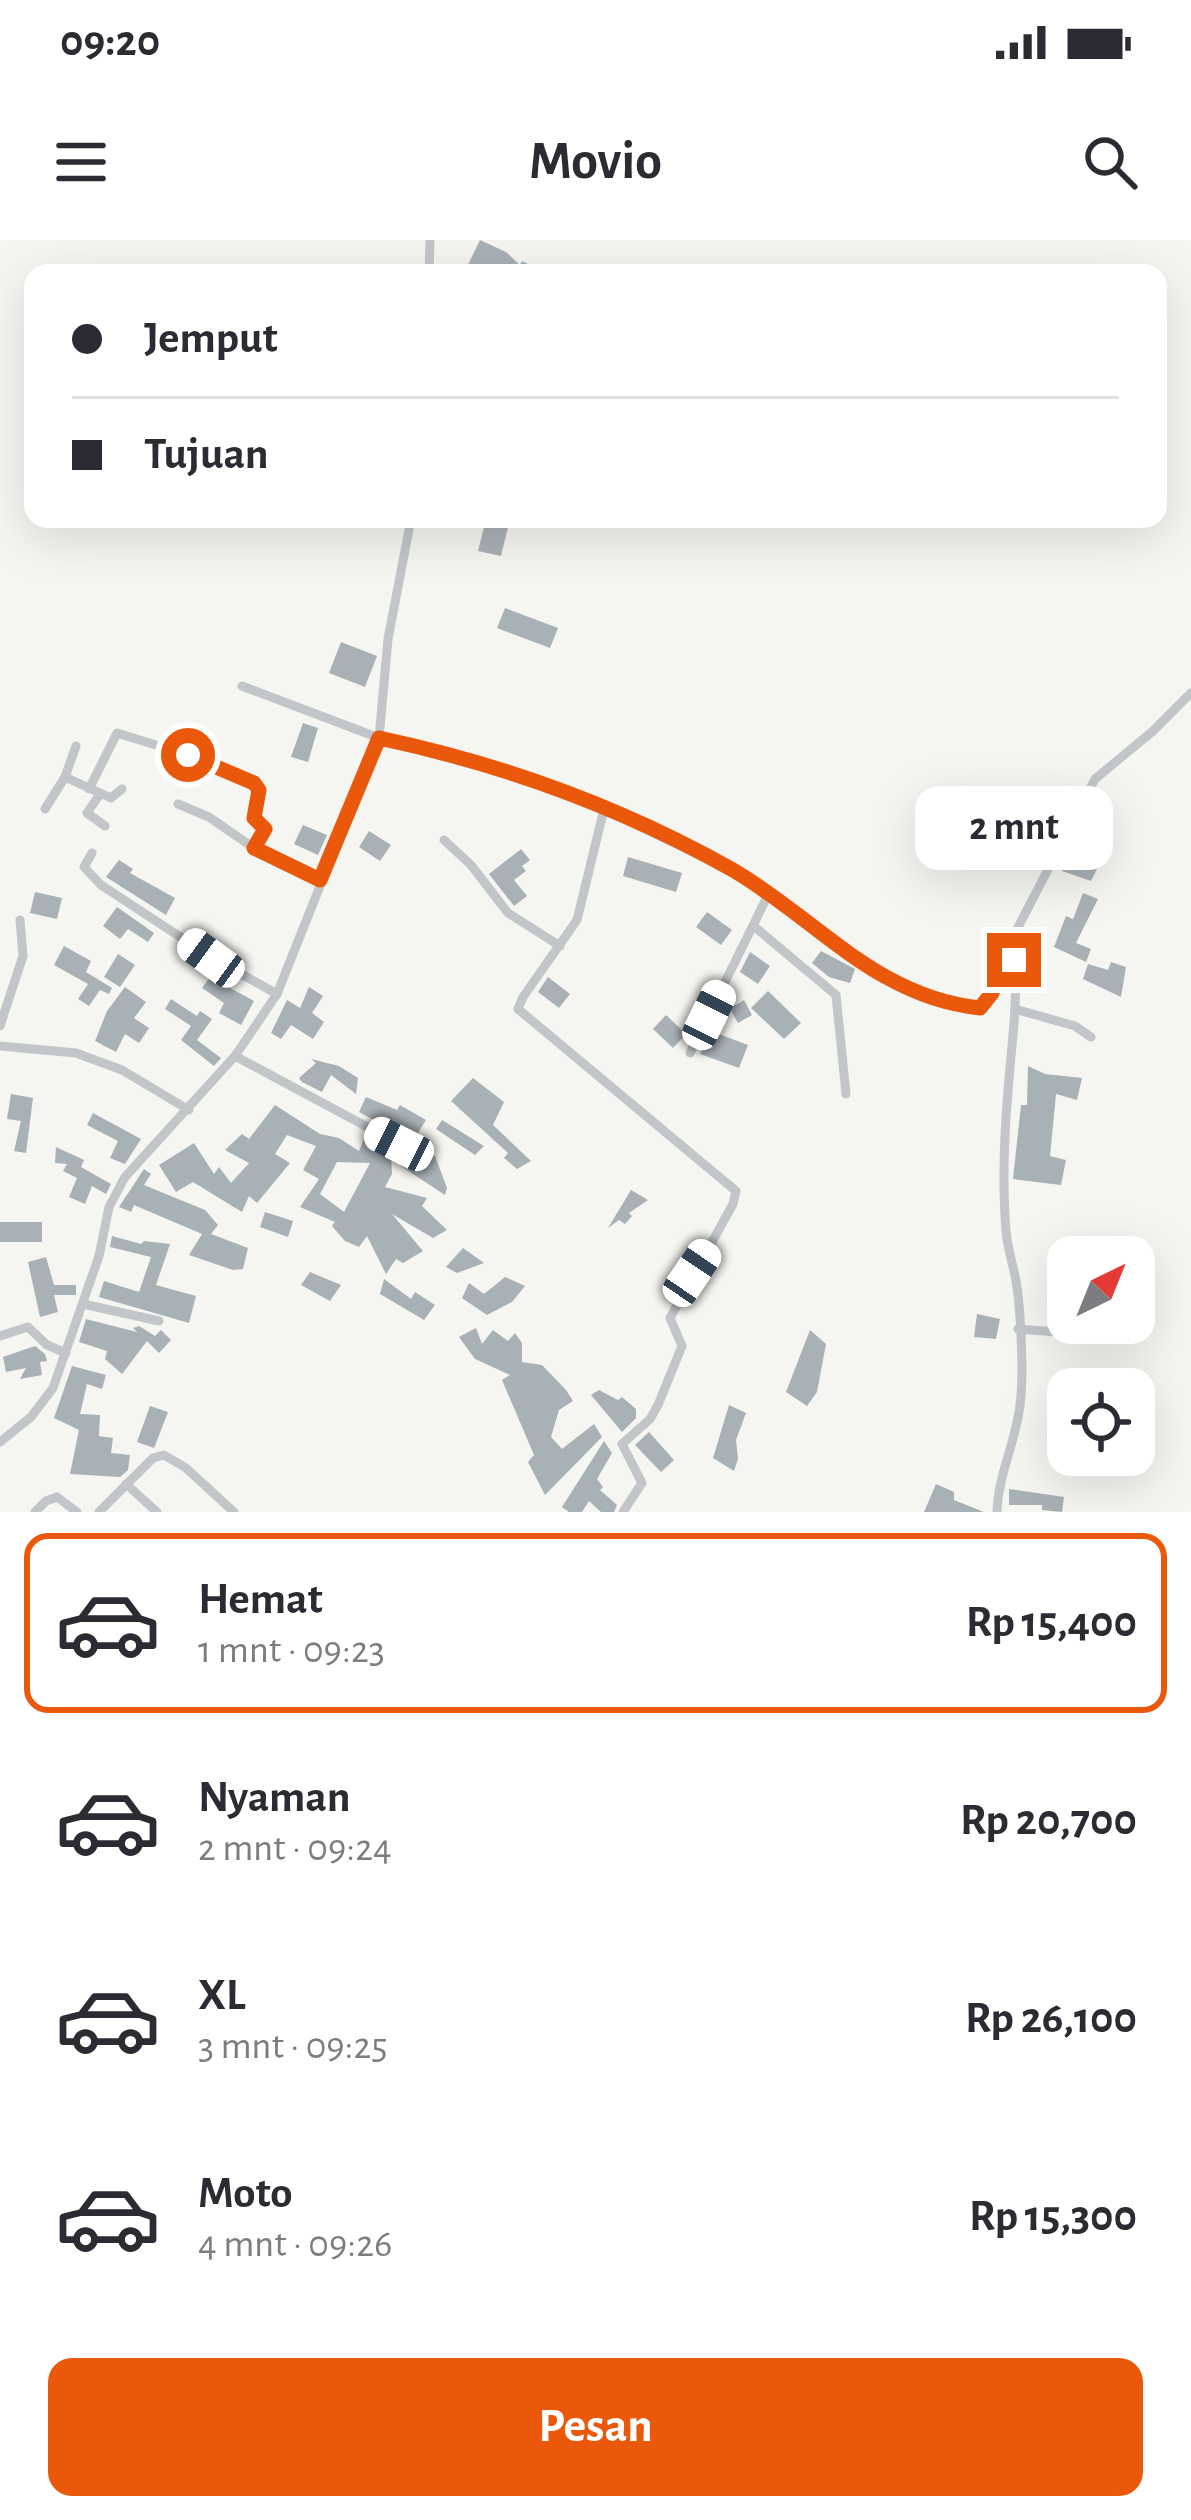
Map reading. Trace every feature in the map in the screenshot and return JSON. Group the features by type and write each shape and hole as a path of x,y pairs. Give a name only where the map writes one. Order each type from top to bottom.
{"street":[{"path":"0,1442 22,1426 53,1388 99,1256 109,1207 125,1177 235,1056 277,994 379,738 388,639 409,528"},
{"path":"242,686 379,738 488,764 604,808 696,850 770,893 885,980 980,1008 1095,779 1191,693"},
{"path":"88,789 117,733 167,747 257,786 254,818 265,830 254,848"},
{"path":"45,809 65,777 76,746"},
{"path":"65,777 114,799 122,789"},
{"path":"100,794 87,813 105,826"},
{"path":"178,804 320,880"},
{"path":"604,808 581,907 518,1009 736,1191 734,1204 670,1318 682,1346 667,1387 650,1419 622,1444 642,1483 623,1512"},
{"path":"444,841 471,865 508,913 560,946"},
{"path":"92,853 84,867 101,885 211,958 277,994"},
{"path":"690,1053 770,893"},
{"path":"0,1026 23,956 20,920"},
{"path":"756,928 836,995 846,1094"},
{"path":"998,1512 998,1494 1020,1405 1016,1281 1006,1237 1004,1194 1004,1130 1015,1010 1014,960 1009,946"},
{"path":"1015,1010 1075,1025 1091,1037"},
{"path":"0,1046 76,1053 133,1076 189,1110"},
{"path":"235,1056 399,1144"},
{"path":"83,1304 160,1321"},
{"path":"0,1336 28,1327 47,1346 66,1353"},
{"path":"1018,1329 1047,1331"},
{"path":"0,1430 22,1426"},
{"path":"99,1512 154,1458 164,1455 186,1468 234,1512"},
{"path":"126,1484 157,1512"},
{"path":"35,1512 57,1497 76,1512"}],"building":[{"path":"480,240 519,264 468,264"},
{"path":"484,528 508,528 501,556 478,551"},
{"path":"505,608 558,628 550,648 497,628"},
{"path":"341,642 377,656 365,687 329,673"},
{"path":"303,723 318,728 308,762 291,757"},
{"path":"303,825 327,835 318,855 294,844"},
{"path":"369,831 391,845 380,861 359,847"},
{"path":"521,849 530,860 522,866 526,871 514,880 527,896 514,906 489,874"},
{"path":"1069,852 1100,863 1091,881 1062,871"},
{"path":"628,857 682,873 676,892 623,876"},
{"path":"119,860 133,869 130,873 175,898 166,915 106,877"},
{"path":"35,892 62,898 57,919 30,913"},
{"path":"1083,893 1098,899 1076,943 1091,949 1086,962 1054,947 1066,916 1073,919"},
{"path":"117,907 154,933 148,942 128,929 120,939 103,926"},
{"path":"707,912 732,930 721,945 696,927"},
{"path":"64,946 91,961 86,972 112,988 109,994 100,990 89,1006 78,999 88,984 54,965"},
{"path":"821,951 855,969 850,983 829,977 812,963"},
{"path":"750,952 770,966 758,984 740,972"},
{"path":"118,954 135,965 120,987 104,977"},
{"path":"1111,962 1126,967 1121,997 1083,979 1088,964 1108,970"},
{"path":"215,970 226,976 221,983 254,1001 241,1025 219,1013 224,1003 202,988"},
{"path":"548,977 570,994 559,1008 538,992"},
{"path":"125,987 146,1002 134,1018 149,1028 139,1043 125,1034 116,1052 95,1041 107,1011"},
{"path":"309,987 323,996 312,1013 324,1022 313,1039 291,1025 281,1039 271,1033 287,1000 300,1008"},
{"path":"768,991 801,1023 784,1039 751,1008"},
{"path":"171,999 197,1016 200,1011 212,1019 197,1040 221,1058 214,1066 181,1040 191,1026 165,1009"},
{"path":"744,1000 752,1015 738,1023 729,1007 719,1034 748,1045 739,1068 700,1054 726,1001 736,1005"},
{"path":"666,1015 686,1034 673,1048 653,1029"},
{"path":"311,1059 339,1066 358,1078 356,1094 331,1075 322,1092 302,1082 299,1078 316,1063"},
{"path":"1028,1066 1045,1074 1082,1078 1077,1100 1056,1094 1050,1156 1066,1160 1061,1185 1013,1179 1021,1105 1027,1105"},
{"path":"473,1078 504,1102 493,1125 531,1161 517,1169 504,1158 508,1153 451,1101"},
{"path":"11,1094 33,1098 26,1153 14,1151 21,1121 7,1119"},
{"path":"366,1097 397,1110 400,1105 426,1120 413,1141 359,1112"},
{"path":"275,1105 320,1134 339,1138 359,1151 365,1136 391,1150 392,1174 385,1187 427,1198 422,1206 447,1230 433,1238 392,1214 423,1251 403,1263 396,1259 386,1274 367,1236 359,1247 345,1241 332,1226 335,1222 300,1207 319,1179 303,1170 316,1146 287,1135 275,1154 290,1163 257,1203 249,1196 242,1212 193,1182 176,1192 159,1165 194,1143 214,1174 219,1167 231,1183 249,1163 225,1150 242,1134 249,1139","holes":["337,1162 370,1163 344,1212 320,1194"]},
{"path":"93,1113 141,1139 125,1164 110,1158 118,1141 87,1125"},
{"path":"442,1120 484,1146 475,1155 436,1129"},
{"path":"56,1147 84,1160 81,1167 111,1184 106,1194 92,1186 85,1204 69,1197 77,1178 63,1171 67,1164 55,1163"},
{"path":"426,1148 435,1156 447,1188 445,1195 401,1166 409,1150"},
{"path":"144,1169 151,1174 144,1185 205,1210 218,1225 211,1234 248,1248 243,1269 189,1255 202,1234 134,1205 131,1212 119,1207"},
{"path":"631,1190 648,1200 629,1213 632,1216 625,1224 619,1220 608,1228"},
{"path":"265,1212 293,1221 288,1237 260,1227"},
{"path":"0,1222 42,1222 42,1242 0,1242"},
{"path":"112,1236 141,1244 170,1244 156,1285 196,1296 189,1323 99,1297 104,1281 139,1292 151,1257 110,1247"},
{"path":"463,1248 484,1263 457,1273 446,1267"},
{"path":"46,1257 54,1285 76,1285 76,1295 54,1295 58,1312 40,1317 28,1262"},
{"path":"310,1272 341,1285 330,1301 301,1285"},
{"path":"505,1277 525,1286 512,1302 487,1315 462,1298 469,1283 484,1294"},
{"path":"384,1279 411,1299 415,1292 435,1305 424,1320 380,1294"},
{"path":"977,1314 1000,1319 996,1339 974,1337"},
{"path":"86,1319 137,1332 133,1328 139,1326 155,1336 161,1330 171,1340 159,1353 147,1341 122,1374 105,1359 107,1351 79,1342"},
{"path":"476,1328 482,1344 493,1330 508,1341 515,1333 522,1343 522,1362 542,1365 566,1390 573,1401 559,1410 551,1437 562,1449 594,1424 602,1437 545,1495 528,1462 534,1455 502,1380 510,1375 475,1359 459,1337"},
{"path":"810,1330 826,1344 817,1392 807,1406 786,1392"},
{"path":"35,1346 47,1361 40,1362 42,1375 20,1379 26,1368 6,1372 3,1357"},
{"path":"72,1366 106,1375 102,1389 87,1384 80,1414 100,1415 99,1436 113,1438 111,1453 130,1455 128,1470 120,1477 70,1474 79,1430 54,1418"},
{"path":"599,1390 618,1400 622,1397 636,1409 636,1418 622,1432 591,1395"},
{"path":"729,1405 746,1413 736,1440 734,1471 713,1458"},
{"path":"150,1406 168,1412 154,1448 137,1442"},
{"path":"649,1432 674,1460 661,1472 635,1445"},
{"path":"604,1441 612,1453 597,1479 603,1487 600,1490 617,1505 614,1512 601,1512 589,1501 582,1512 569,1512 562,1507"},
{"path":"936,1484 954,1492 954,1500 984,1512 924,1512"},
{"path":"1009,1489 1064,1497 1062,1512 1042,1510 1042,1505 1009,1505"}],"route":[{"path":"188,755 254,783 259,790 254,818 265,829 254,848 320,880 379,738 515,773 696,850 770,893 896,985 980,1008 992,993 1009,946 1014,960"}]}
